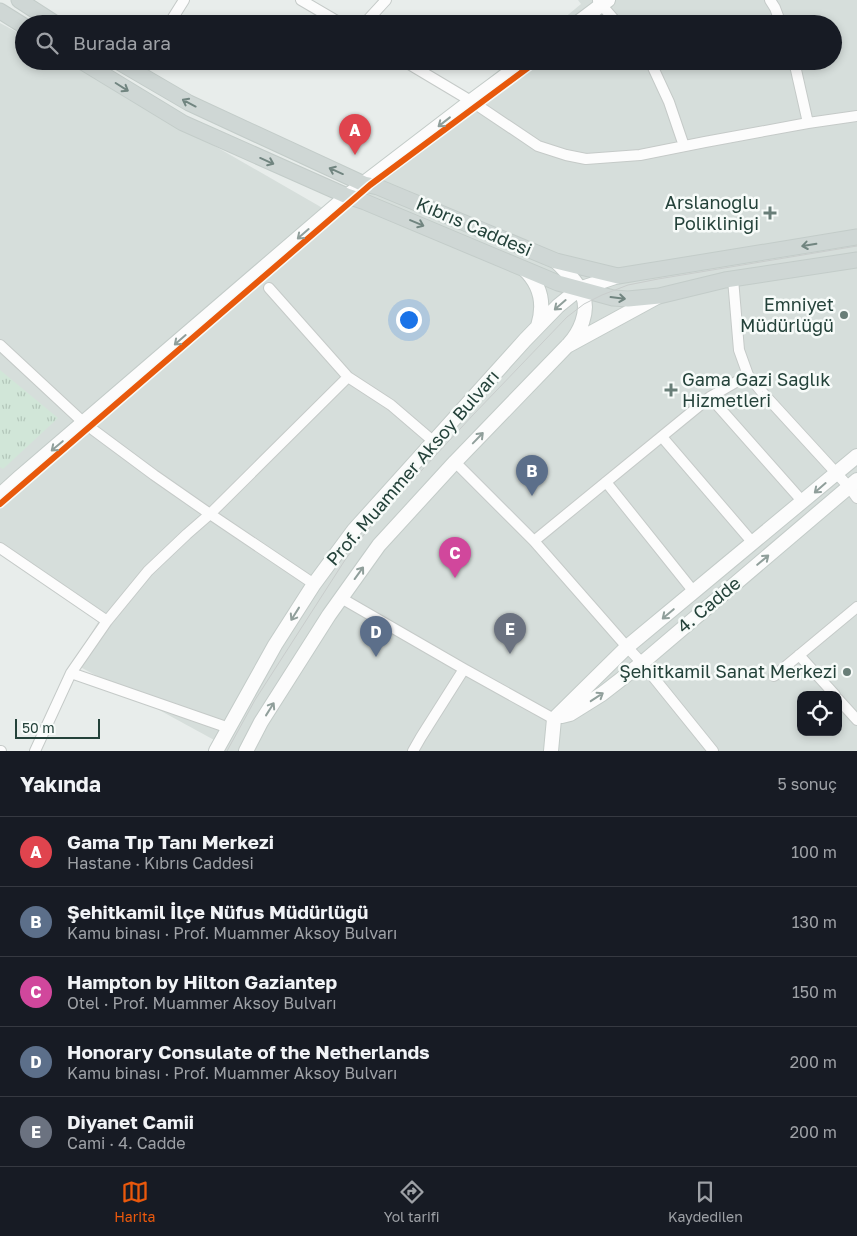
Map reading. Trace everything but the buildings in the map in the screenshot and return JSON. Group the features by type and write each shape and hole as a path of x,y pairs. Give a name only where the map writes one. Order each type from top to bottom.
{"main road":[{"path":"19,0 43,15"},
{"path":"0,11 15,21"},
{"path":"0,19 15,24"},
{"path":"96,70 183,123 347,196 558,283 612,298 628,299 659,296 734,279 857,260"},
{"name":"Kıbrıs Caddesi","path":"145,70 189,103 364,184 378,187 556,261 618,276 857,237"}],"street":[{"path":"175,15 184,0"},
{"path":"301,0 327,15"},
{"path":"372,15 386,0"},
{"path":"770,0 778,15"},
{"path":"587,15 602,2 611,15"},
{"path":"419,70 471,101 538,146 586,159 640,155 808,123 857,116"},
{"path":"0,495 347,196 513,70"},
{"path":"654,70 670,102 684,146"},
{"path":"796,70 808,123"},
{"path":"556,261 570,276 583,296 582,322 574,339 567,346"},
{"path":"524,269 534,280 540,293 542,309 538,326"},
{"name":"Prof. Muammer Aksoy Bulvarı","path":"216,751 275,645 314,584 354,530 433,441 558,306 579,289 618,276"},
{"path":"734,279 739,350 748,374 836,473 854,488"},
{"path":"269,288 348,377 390,405 433,441"},
{"name":"Prof. Muammer Aksoy Bulvarı","path":"246,751 329,615 379,545 455,462 567,346 659,296"},
{"path":"0,345 84,423 154,476 314,584"},
{"path":"534,541 710,397 748,374"},
{"path":"34,751 71,673 107,621 148,571 186,534 210,514 348,377"},
{"path":"710,397 803,502"},
{"path":"662,437 753,543"},
{"path":"550,751 554,719 627,647 857,456"},
{"path":"455,462 534,541 642,663 713,751"},
{"path":"606,482 694,592"},
{"name":"4. Cadde","path":"554,719 570,714 602,694 854,488"},
{"path":"0,548 107,621"},
{"path":"341,598 554,719"},
{"path":"774,676 857,607"},
{"path":"799,655 831,691"},
{"path":"413,751 464,669"},
{"path":"71,673 229,728"},
{"path":"842,703 857,720"}],"shaded area":[{"path":"578,0 857,0 857,751 212,751 216,741 73,663 103,614 0,550 0,23 15,31 15,70 83,70 326,210 499,70 842,70 842,15 568,15 581,4"}],"green space":[{"path":"0,370 58,418 3,469 0,467"}],"tram line":[{"path":"227,751 255,700 345,560 372,524 567,317 584,304 628,285 857,246"}],"cycle path":[{"path":"0,504 370,185 525,70"}],"place":[{"name":"Gama Tıp Tanı Merkezi","path":"355,155"},
{"name":"Arslanoglu Poliklinigi","path":"770,213"},
{"name":"Emniyet Müdürlüğü","path":"844,315"},
{"name":"Gama Gazi Saglık Hizmetleri","path":"671,390"},
{"name":"Şehitkamil İlçe Nüfus Müdürlüğü","path":"532,496"},
{"name":"Hampton by Hilton Gaziantep","path":"455,578"},
{"name":"Diyanet Camii","path":"510,654"},
{"name":"Honorary Consulate of the Netherlands","path":"376,657"},
{"name":"Şehitkamil Sanat Merkezi","path":"847,672"}]}
